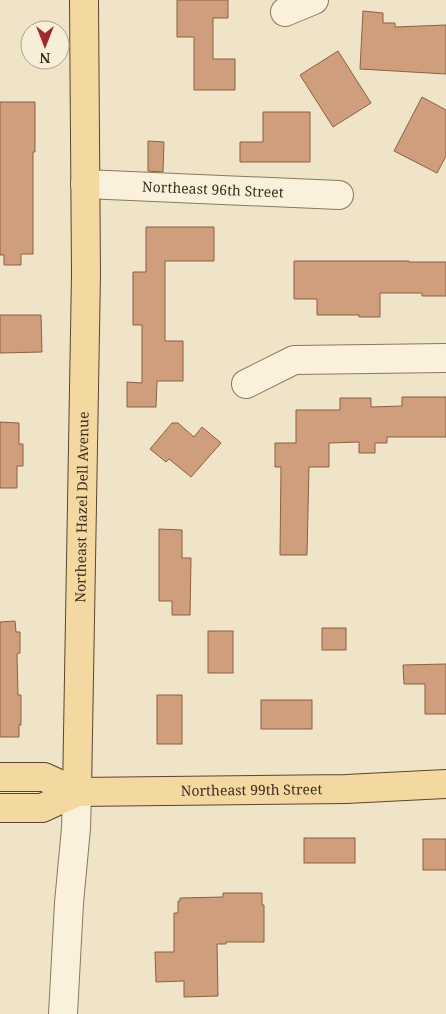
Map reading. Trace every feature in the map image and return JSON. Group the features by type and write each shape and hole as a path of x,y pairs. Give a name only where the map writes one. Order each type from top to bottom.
{"main road":[{"name":"Northeast Hazel Dell Avenue","path":"77,792 86,283 84,0"},
{"name":"Northeast 99th Street","path":"0,777 44,777 77,792"},
{"name":"Northeast 99th Street","path":"0,808 42,808 77,792 346,789 435,785"}],"street":[{"path":"285,12 314,0"},
{"name":"Northeast 96th Street","path":"85,184 339,195"},
{"path":"246,384 294,360 446,358"},
{"name":"Northeast Hazel Dell Avenue","path":"63,1014 77,792"}],"building":[{"path":"177,0 228,0 228,18 213,18 213,59 235,59 235,90 194,90 194,37 177,37"},
{"path":"363,11 383,13 383,23 395,23 395,27 446,25 446,74 360,69"},
{"path":"338,51 371,103 333,127 300,75"},
{"path":"422,97 446,110 446,156 437,173 394,151"},
{"path":"0,102 35,102 33,254 21,254 21,265 4,265 4,255 0,255"},
{"path":"263,112 310,112 310,162 240,162 240,142 263,142"},
{"path":"148,141 164,142 163,172 148,171"},
{"path":"146,227 214,227 214,261 165,261 165,341 183,341 183,381 157,381 156,407 127,407 127,382 142,383 142,325 133,325 133,272 146,272"},
{"path":"294,261 446,262 446,296 422,296 422,293 380,293 380,317 317,315 317,299 294,299"},
{"path":"0,315 41,315 42,352 0,353"},
{"path":"402,397 446,397 446,437 387,437 387,443 375,443 375,453 359,453 359,442 329,443 329,467 309,467 307,555 280,555 281,467 275,467 275,443 296,443 296,410 340,410 340,398 371,398 371,407 402,406"},
{"path":"0,422 19,423 19,444 23,444 23,466 17,466 17,488 0,488"},
{"path":"172,423 178,423 194,437 202,427 221,443 191,477 169,459 166,462 150,449"},
{"path":"159,529 182,530 182,558 191,558 190,615 172,615 172,601 159,601"},
{"path":"15,621 16,632 20,632 20,653 17,654 18,695 21,695 21,725 19,725 19,737 0,737 0,622"},
{"path":"322,628 346,628 346,650 322,650"},
{"path":"208,631 233,631 233,673 208,673"},
{"path":"446,664 446,714 425,714 425,684 404,684 403,665"},
{"path":"157,695 182,695 182,744 157,744"},
{"path":"261,700 312,700 312,729 261,729"},
{"path":"304,838 355,838 355,863 304,863"},
{"path":"423,839 446,839 446,870 423,870"},
{"path":"223,893 262,893 262,905 264,905 264,942 226,942 226,944 217,944 218,996 184,997 184,981 156,982 155,952 174,952 174,913 178,913 178,901 180,901 180,898 223,897"}]}
